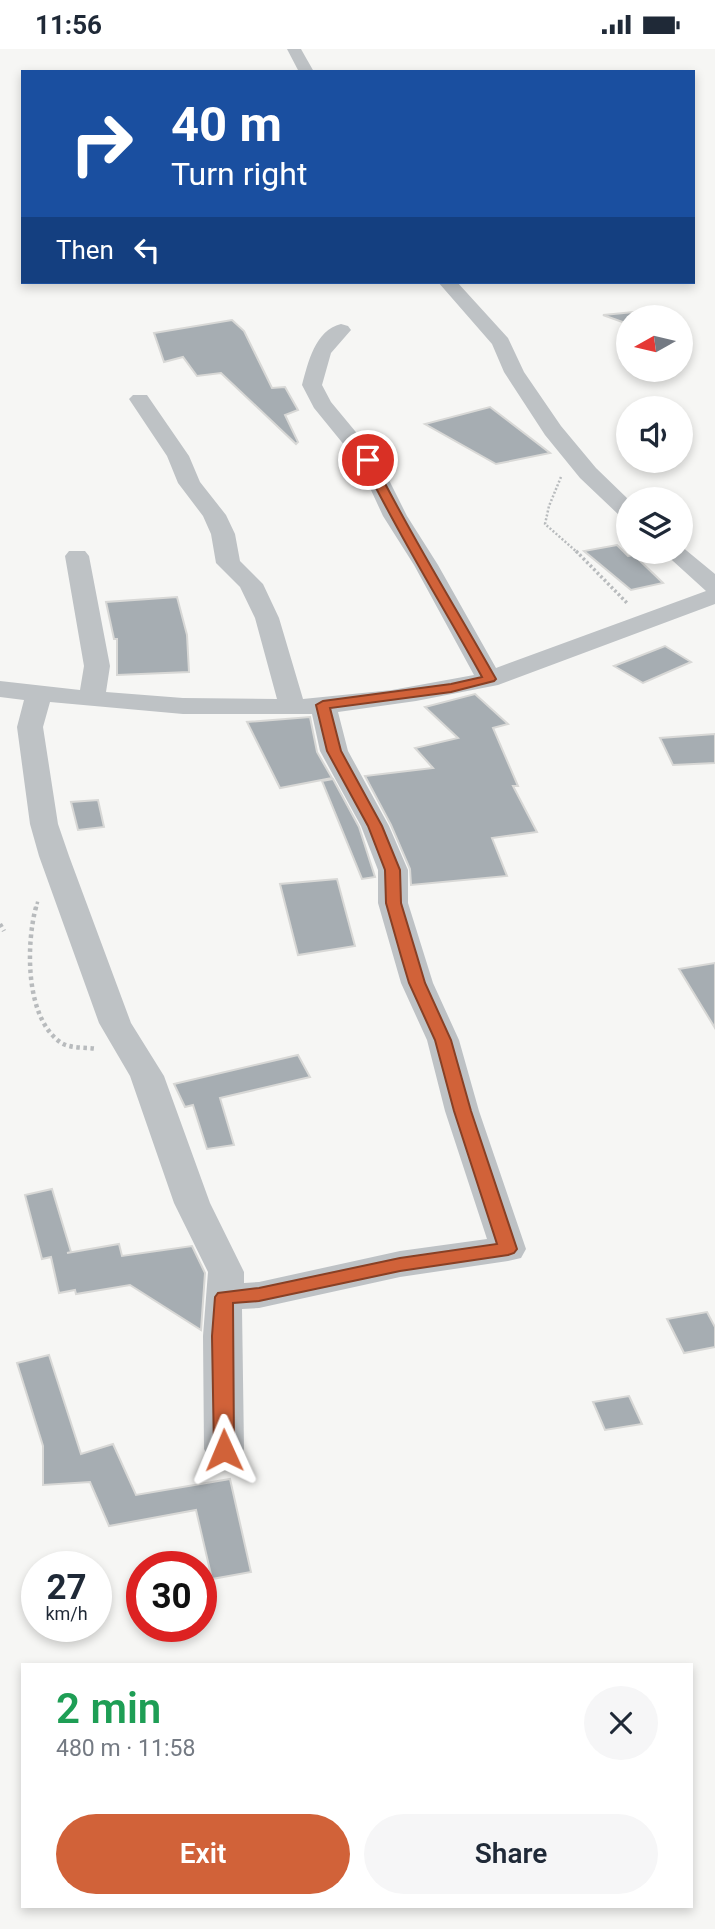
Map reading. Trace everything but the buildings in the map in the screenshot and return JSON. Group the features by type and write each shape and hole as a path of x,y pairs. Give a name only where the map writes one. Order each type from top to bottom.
{"street":[{"path":"294,49 306,70"},
{"path":"449,284 501,342 514,372 553,430 588,473 616,500"},
{"path":"341,330 321,352 312,385 321,404 368,460 395,516 426,565 489,679"},
{"path":"140,399 178,456 189,482 214,515 223,534 228,563 251,584 307,706 375,826 393,870 393,903 417,983 443,1040 462,1111 508,1249 400,1264 259,1295 224,1297"},
{"path":"78,556 97,666 92,698"},
{"path":"689,564 715,586"},
{"path":"0,689 169,705 307,706 451,688 489,679 715,596"},
{"path":"39,694 30,727 44,824 54,856 115,1023 147,1076 192,1203 226,1272 222,1336 224,1450"}],"path":[{"path":"578,460 563,470 556,495 545,510 545,524 595,568 644,622"},
{"path":"54,856 34,910 31,941 33,995 40,1021 61,1043 134,1055"},
{"path":"0,924 4,931"}],"route":[{"path":"224,1450 224,1297 259,1295 400,1264 508,1249 462,1111 443,1040 417,983 393,903 393,870 375,826 334,751 323,705 451,688 489,679 426,565 395,516 368,460"}]}
